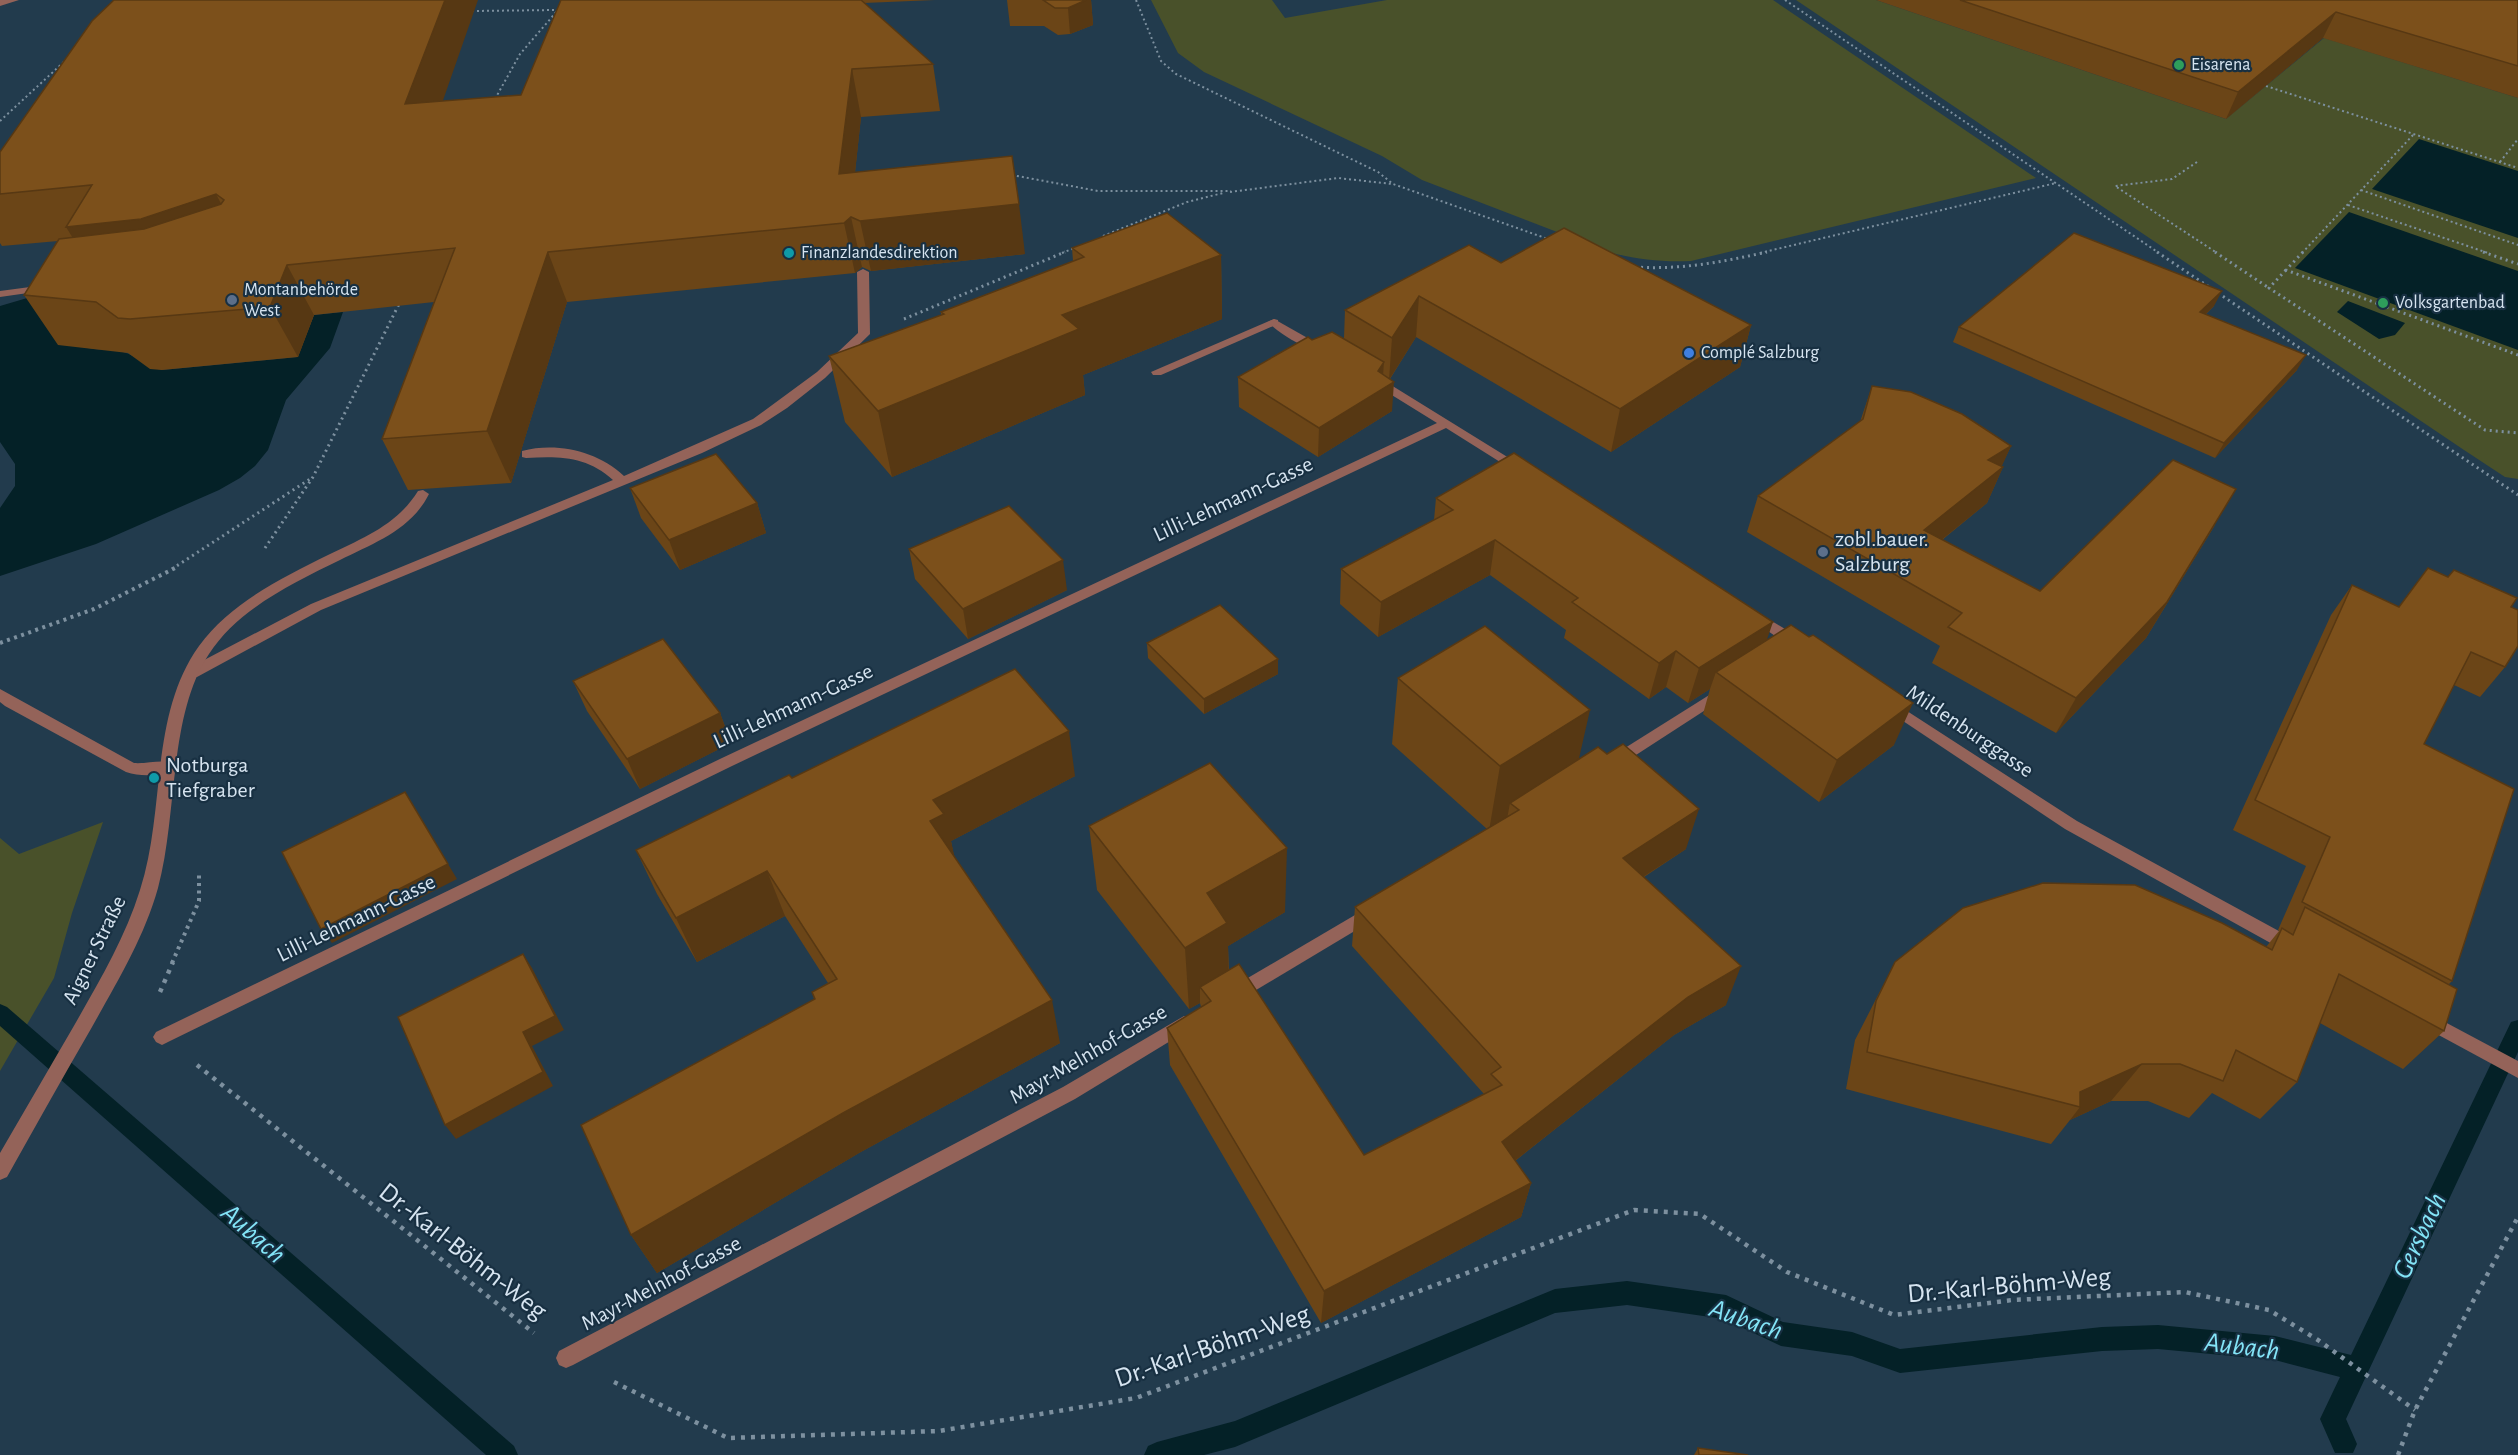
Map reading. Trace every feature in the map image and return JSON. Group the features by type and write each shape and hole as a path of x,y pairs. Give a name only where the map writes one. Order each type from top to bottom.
{"street":[{"path":"0,3 15,0"},
{"path":"192,672 316,607 698,450 756,422 821,375 864,334 862,272"},
{"path":"0,294 58,287"},
{"path":"1157,372 1274,322 1288,333 1336,356"},
{"path":"1366,374 1537,480"},
{"name":"Lilli-Lehmann-Gasse","path":"162,1037 738,757 1447,423"},
{"path":"526,454 578,455 602,462 622,481"},
{"name":"Aigner Straße","path":"0,1172 124,954 149,889 160,841 177,708 183,687 208,640 243,610 304,573 383,533 407,516 423,494"},
{"path":"1738,606 1803,646 1779,656"},
{"path":"1602,769 1739,681"},
{"path":"0,694 10,702 131,768 145,770 168,767"},
{"name":"Mildenburggasse","path":"1876,695 2071,825 2306,955"},
{"path":"1221,1002 1383,905"},
{"path":"2411,1013 2464,1039 2518,1070"},
{"name":"Mayr-Melnhof-Gasse","path":"566,1358 1069,1094 1200,1015"}],"path":[{"path":"1136,0 1161,61 1176,74 1378,172 1393,184"},
{"path":"1785,0 2518,495"},
{"path":"492,105 520,54 564,5"},
{"path":"468,11 558,10"},
{"path":"0,121 70,56"},
{"path":"2266,86 2518,168"},
{"path":"2269,288 2414,134"},
{"path":"2499,162 2518,139"},
{"path":"2197,162 2172,179 2115,186 2485,430 2518,433"},
{"path":"1005,175 1031,176 1064,186 1093,190 1231,191"},
{"path":"1099,238 1187,202 1231,191 1338,178 1393,184 1549,240"},
{"path":"1627,266 1667,269 1720,263 2056,183"},
{"path":"2361,190 2518,245"},
{"path":"2348,204 2518,264"},
{"path":"864,334 1078,247"},
{"path":"2286,270 2518,355"},
{"path":"265,549 313,477 402,298"},
{"path":"0,643 81,614 124,595 220,540 313,477"},
{"path":"160,841 198,855 200,901 156,1002 162,1037"},
{"name":"Dr.-Karl-Böhm-Weg","path":"162,1037 566,1358 728,1438 939,1431 1136,1398 1634,1210 1700,1214 1787,1272 1894,1315 2012,1300 2186,1292 2268,1310 2318,1340 2415,1410"},
{"path":"2398,1455 2415,1410 2518,1217"}],"green space":[{"path":"1151,0 1272,0 1285,18 1387,0 1773,0 2036,178 1691,261 1660,261 1630,257 1609,252 1422,180 1382,156 1204,72 1178,53"},
{"name":"Volksgartenbad","path":"1796,0 1876,0 2226,119 2324,38 2518,98 2518,479 2505,477 2464,450"},
{"path":"103,822 72,913 54,978 0,1071 0,838 19,854"}],"shaded area":[{"path":"2419,139 2518,171 2518,238 2372,189"},
{"path":"2349,212 2518,271 2518,350 2295,268"},
{"path":"34,296 76,344 88,348 123,352 151,367 162,370 297,357 314,315 343,312 330,348 286,400 268,450 255,466 240,478 219,490 96,544 0,576 0,508 15,486 15,464 0,442 0,306"},
{"path":"2348,301 2405,323 2395,335 2379,339 2337,312"}],"building":[{"path":"114,0 445,0 405,104 521,95 561,0 861,0 933,64 852,69 839,174 1012,156 1019,204 860,221 851,217 844,223 548,252 487,431 382,439 455,248 287,265 270,307 130,319 118,318 96,302 24,295 59,239 144,229 221,204 224,200 216,194 141,219 66,227 92,185 0,194 0,152 92,21"},
{"path":"1043,0 1086,0 1068,8 1055,8"},
{"path":"1960,0 2518,0 2518,66 2336,12 2238,92"},
{"path":"1167,213 1221,255 1062,315 1079,329 878,411 829,356 944,314 941,312 1084,257 1072,248"},
{"path":"1564,228 1751,325 1620,409 1419,296 1392,338 1345,310 1469,245 1501,263"},
{"path":"2074,233 2222,291 2200,312 2306,355 2224,443 1959,327"},
{"path":"1332,332 1384,362 1378,371 1394,382 1319,428 1238,377 1308,337 1312,340"},
{"path":"1872,386 1911,392 1962,414 2011,446 1988,460 2003,467 1924,530 2040,591 2173,460 2236,489 2167,602 2076,698 1948,627 1962,613 1758,496 1863,419"},
{"path":"1514,453 1773,622 1699,668 1676,651 1659,663 1572,602 1578,598 1495,540 1381,602 1341,569 1453,510 1436,498"},
{"path":"716,454 757,503 669,540 630,488"},
{"path":"1009,506 1063,560 963,609 909,549"},
{"path":"2428,568 2448,577 2454,570 2517,598 2511,607 2518,610 2518,646 2505,667 2471,652 2424,744 2514,789 2452,981 2302,902 2330,837 2255,800 2352,585 2399,607"},
{"path":"1220,605 1278,659 1204,699 1147,643"},
{"path":"1791,625 1809,637 1813,635 1913,703 1837,760 1716,672"},
{"path":"1485,626 1590,710 1500,766 1398,678"},
{"path":"663,639 720,713 627,759 573,681"},
{"path":"1015,669 1069,731 933,800 944,814 930,821 1052,1000 843,1113 631,1235 581,1125 815,999 812,992 837,979 767,871 676,918 636,850 789,775 792,778"},
{"path":"1623,744 1699,809 1623,858 1741,966 1688,997 1502,1142 1531,1183 1324,1291 1167,1028 1211,1001 1200,987 1239,964 1364,1155 1502,1085 1491,1074 1501,1067 1355,907 1519,810 1510,803 1598,747 1607,754"},
{"path":"1210,763 1287,848 1207,893 1227,923 1185,948 1089,826"},
{"path":"405,792 448,864 321,929 282,852"},
{"path":"2043,883 2135,885 2222,923 2272,950 2282,928 2293,935 2305,907 2457,989 2444,1031 2339,974 2297,1082 2236,1050 2223,1081 2180,1064 2142,1064 2080,1092 2080,1107 1867,1052 1876,1001 1895,962 1963,908"},
{"path":"523,954 555,1016 523,1032 543,1072 445,1125 398,1017"},
{"path":"1698,1448 1748,1455 1699,1455"}],"waterway":[{"name":"Aubach","path":"0,1013 505,1455"},
{"name":"Gersbach","path":"2357,1369 2518,1029"},
{"name":"Aubach","path":"1157,1455 1235,1434 1555,1301 1627,1293 1726,1307 1781,1334 1852,1344 1900,1361 2102,1339 2158,1337 2275,1348 2357,1369"},
{"name":"Gersbach","path":"2344,1444 2333,1419 2357,1369"}],"place":[{"name":"Eisarena","path":"2179,65"},
{"name":"Finanzlandesdirektion","path":"789,253"},
{"name":"Montanbehörde West","path":"232,300"},
{"name":"Volksgartenbad","path":"2383,303"},
{"name":"Complé Salzburg","path":"1689,353"},
{"name":"zobl.bauer. Salzburg","path":"1823,552"},
{"name":"Notburga Tiefgraber","path":"154,778"}]}
